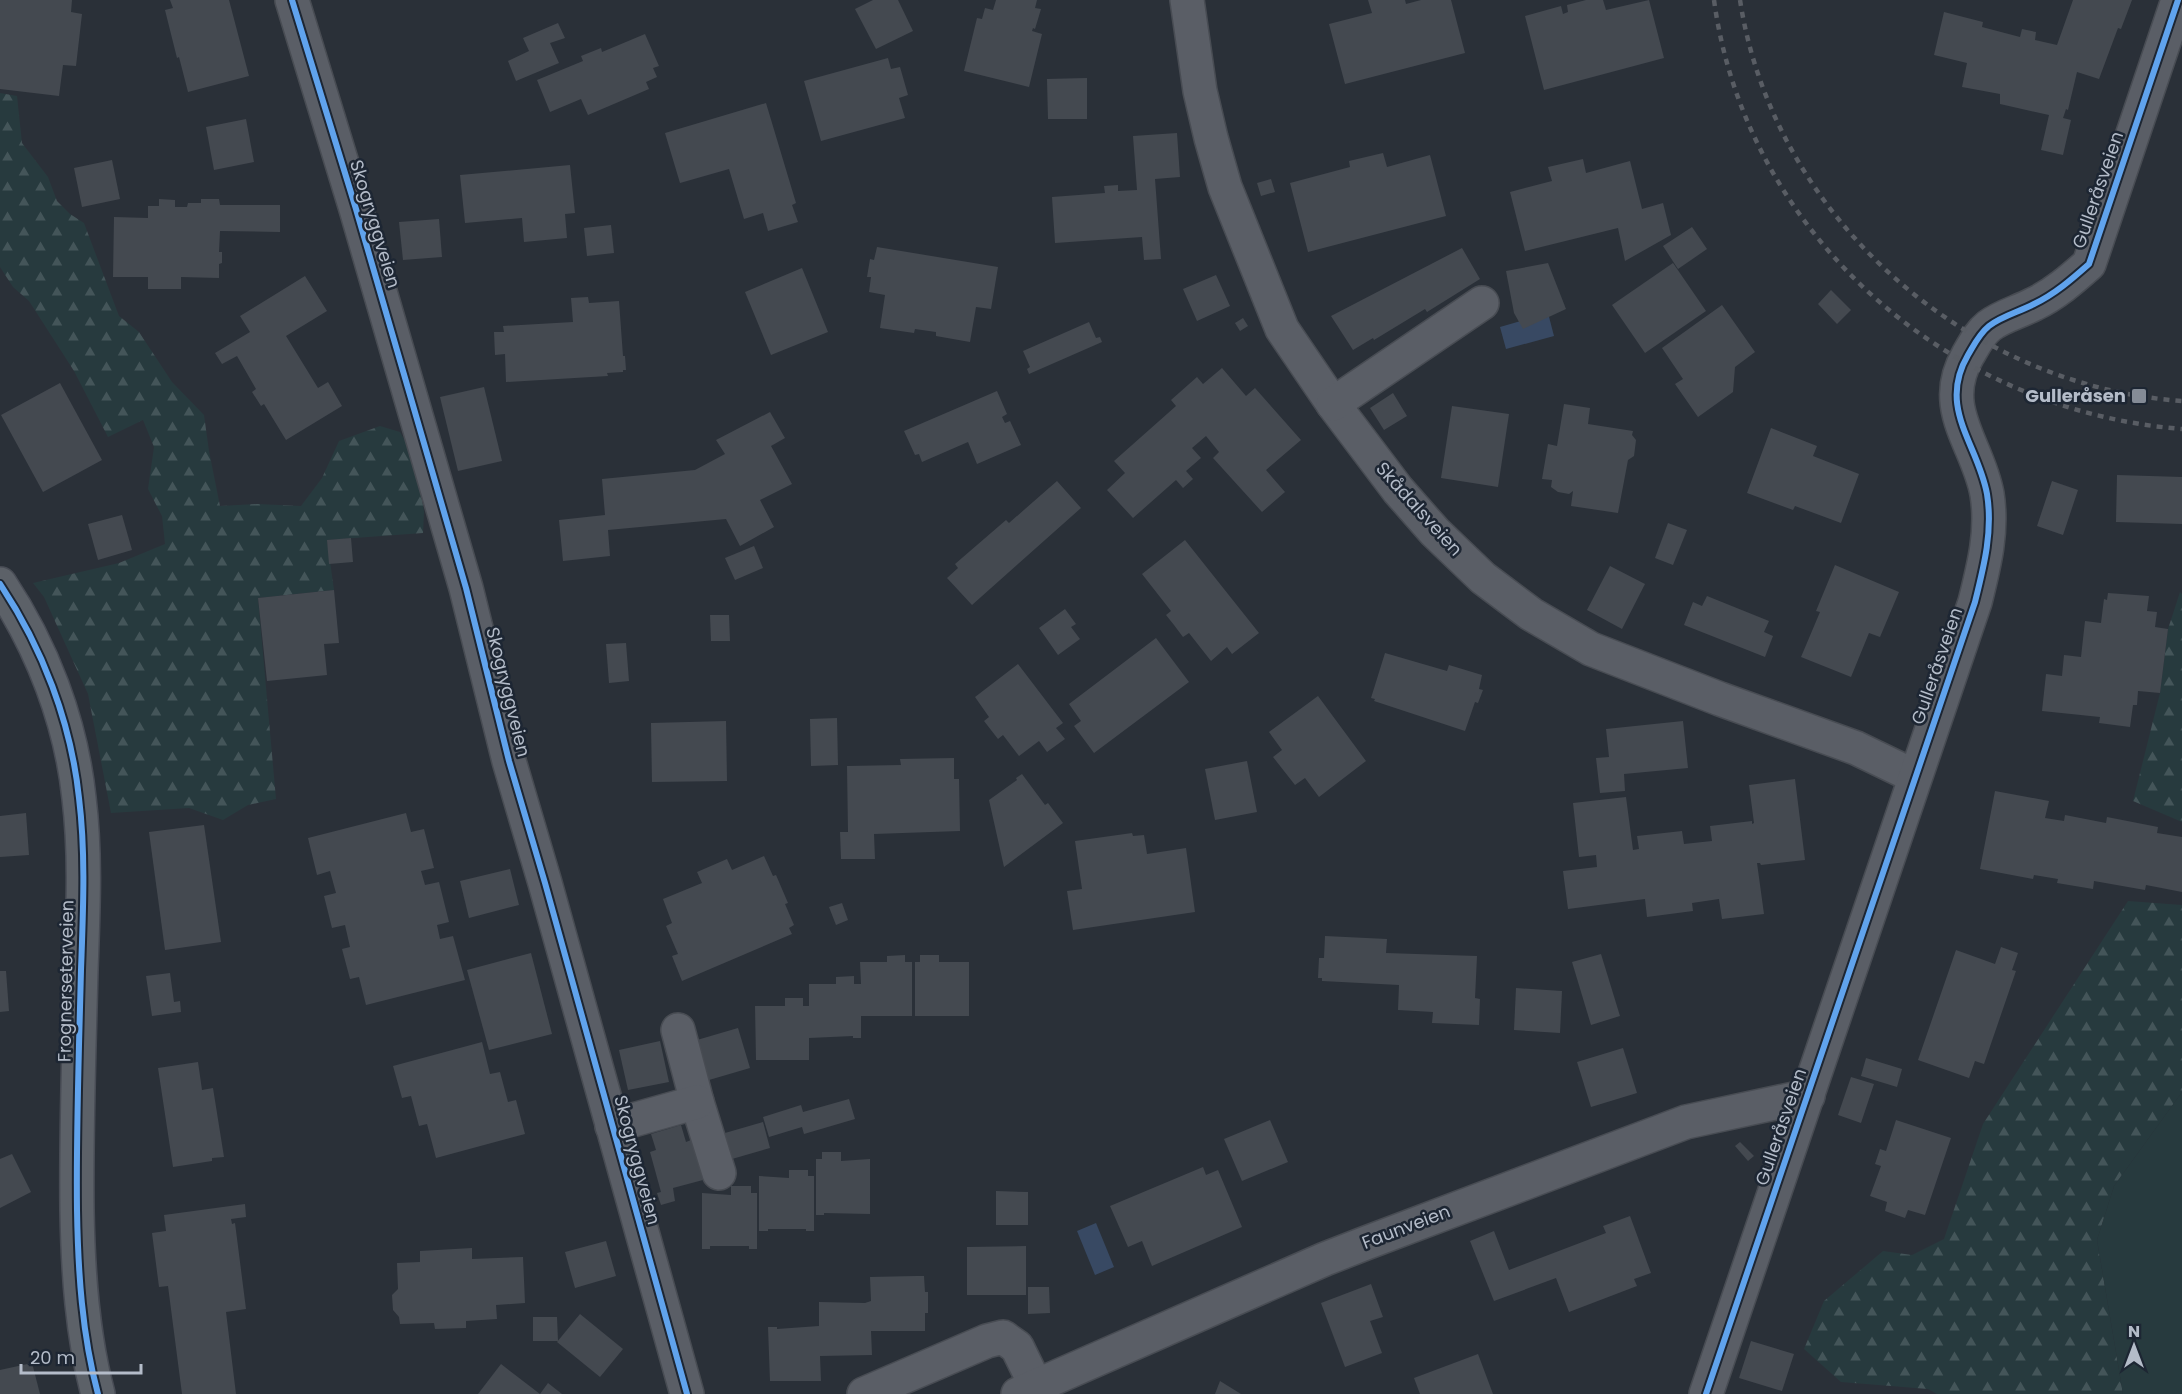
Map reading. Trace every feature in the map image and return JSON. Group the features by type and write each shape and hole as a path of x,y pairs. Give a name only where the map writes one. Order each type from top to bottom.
{"main road":[{"name":"Frognerseterveien","path":"0,584 30,634 62,713 74,759 80,799 83,890 77,1158 78,1252 88,1347 98,1394"}],"street":[{"name":"Skogryggveien","path":"292,0 466,588 509,761 687,1394"},
{"name":"Skådalsveien","path":"1186,0 1200,91 1225,187 1282,329 1333,404 1398,490 1435,532 1483,578 1531,614 1592,649 1720,699 1856,748 1914,776"},
{"name":"Gulleråsveien","path":"1706,1394 1914,776 1975,602 1990,526 1986,492 1958,414 1955,388 1963,363 1977,339 1989,326 2064,286 2089,264 2178,0"},
{"path":"1333,404 1482,303"},
{"path":"678,1030 719,1173"},
{"name":"Faunveien","path":"1027,1390 1325,1258 1664,1130 1686,1122 1808,1096"},
{"path":"612,1126 697,1102"},
{"path":"864,1394 987,1341 1003,1337 1017,1347 1027,1390"}],"green space":[{"path":"0,93 17,96 22,143 48,177 57,201 70,214 84,223 119,316 139,332 172,382 204,415 220,506 257,504 301,506 322,478 339,441 380,426 400,432 416,461 424,512 423,533 327,540 334,590 258,598 276,799 248,805 223,820 189,808 111,813 88,694 44,597 33,583 119,563 165,544 162,516 148,489 154,447 143,420 108,437 74,371 29,301 13,287 0,267"},
{"path":"2180,592 2182,594 2182,822 2133,801 2160,693 2168,629"},
{"path":"2128,901 2182,905 2182,1092 2114,1186 2097,1240 2123,1394 1937,1394 1928,1389 1841,1382 1804,1349 1824,1301 1883,1251 1912,1255 1944,1239 1983,1124"},
{"path":"2182,1092 2182,1394 2123,1394 2097,1240 2114,1186"}],"water":[{"path":"1548,313 1554,336 1506,349 1500,327"},
{"path":"1096,1223 1114,1267 1095,1275 1077,1231"}],"building":[{"path":"0,0 72,0 71,12 82,14 76,66 63,65 59,96 0,89"},
{"path":"170,0 229,0 249,76 188,92 165,10 173,8"},
{"path":"873,0 898,0 913,31 876,49 855,9"},
{"path":"996,0 1037,0 1035,8 1041,9 1035,29 1033,28 1032,31 1042,34 1029,87 964,71 977,18 982,19 985,8 993,10"},
{"path":"1368,0 1405,0 1406,4 1421,0 1451,0 1465,53 1345,84 1329,24 1372,13"},
{"path":"1586,0 1603,0 1606,10 1649,0 1664,58 1544,90 1525,16 1561,6 1563,14 1568,12 1567,5"},
{"path":"2073,0 2132,0 2121,29 2118,28 2099,79 2077,72 2068,110 2066,109 2063,118 2071,120 2063,155 2041,150 2049,115 2000,104 2000,94 1962,87 1967,63 1934,55 1944,12 1983,22 1982,27 2020,37 2022,29 2036,32 2035,40 2057,45"},
{"path":"558,23 565,38 550,43 559,63 516,81 508,61 529,51 523,38"},
{"path":"645,34 659,66 653,68 657,77 646,82 649,89 588,115 581,99 550,112 537,80 583,61 581,56 601,48 602,52"},
{"path":"888,58 891,69 900,67 908,95 899,98 905,118 821,141 804,81"},
{"path":"1087,78 1087,119 1048,119 1047,79"},
{"path":"766,103 796,203 792,205 798,222 768,231 763,213 744,219 729,169 680,183 665,133"},
{"path":"246,119 254,162 214,170 206,127"},
{"path":"1177,133 1180,177 1155,179 1161,259 1144,260 1142,237 1055,243 1052,197 1105,193 1104,186 1118,185 1118,191 1137,190 1133,136"},
{"path":"1383,153 1387,167 1430,155 1446,216 1308,252 1290,183 1350,167 1349,161"},
{"path":"1583,159 1586,173 1630,161 1642,209 1663,203 1671,235 1625,261 1618,228 1525,251 1510,192 1552,181 1548,167"},
{"path":"112,160 120,199 82,207 74,168"},
{"path":"570,165 575,213 565,214 567,238 524,242 522,218 465,223 460,175"},
{"path":"1271,179 1275,192 1261,196 1257,183"},
{"path":"159,199 175,200 175,207 187,207 188,203 201,203 201,199 219,199 220,205 280,205 280,232 220,231 219,252 222,252 222,263 219,264 219,278 181,277 181,289 148,289 148,277 113,277 114,217 148,218 148,206 159,206"},
{"path":"439,219 442,257 403,260 399,222"},
{"path":"611,225 614,253 587,256 584,228"},
{"path":"1692,227 1707,249 1678,269 1663,246"},
{"path":"877,247 998,267 991,309 976,307 970,342 936,336 936,332 915,329 914,333 880,328 885,295 869,292 871,277 867,277 870,259 874,260"},
{"path":"1462,248 1480,279 1427,312 1425,309 1353,350 1331,316"},
{"path":"1548,263 1566,309 1523,329 1514,313 1506,271"},
{"path":"1673,263 1706,311 1645,353 1612,305"},
{"path":"802,268 828,332 771,355 745,292"},
{"path":"1216,275 1230,306 1197,321 1183,289"},
{"path":"305,276 327,311 286,336 318,388 328,382 342,406 286,440 264,404 261,406 252,392 256,389 237,356 222,364 215,353 250,332 240,316"},
{"path":"1831,290 1851,310 1837,324 1818,304"},
{"path":"588,297 589,303 619,301 626,370 607,373 608,376 506,382 505,354 495,355 494,332 504,332 503,326 573,322 571,298"},
{"path":"1722,305 1755,352 1735,367 1733,392 1698,417 1675,384 1683,379 1662,348"},
{"path":"1243,318 1248,326 1240,331 1235,323"},
{"path":"1089,322 1096,338 1100,337 1102,342 1029,374 1027,369 1030,367 1023,351"},
{"path":"1222,368 1246,396 1255,388 1301,440 1266,470 1285,492 1262,512 1213,458 1219,452 1206,436 1192,448 1201,458 1186,471 1193,479 1183,488 1176,480 1133,518 1107,490 1125,473 1114,461 1176,406 1171,400 1197,377 1203,384"},
{"path":"60,383 102,460 43,492 1,415"},
{"path":"484,387 502,461 458,471 440,397"},
{"path":"997,391 1007,414 1002,417 1005,423 1010,421 1021,445 977,464 968,442 922,462 919,454 915,455 904,431"},
{"path":"1393,393 1407,416 1384,430 1370,408"},
{"path":"1564,404 1590,408 1588,424 1633,431 1632,435 1636,440 1634,456 1628,460 1618,513 1571,506 1573,491 1569,494 1558,492 1551,487 1552,480 1542,479 1548,444 1557,446"},
{"path":"1452,406 1509,414 1498,487 1441,478"},
{"path":"770,412 785,438 771,446 792,484 760,500 774,527 740,546 726,519 608,530 610,556 563,561 559,520 605,515 602,479 695,470 725,454 716,440"},
{"path":"1771,428 1817,446 1813,456 1859,474 1841,523 1795,506 1793,510 1747,493"},
{"path":"2117,475 2182,477 2182,524 2116,522"},
{"path":"1057,481 1081,508 972,605 947,578 958,568 955,564 1006,520 1009,523"},
{"path":"2052,481 2078,490 2063,535 2037,526"},
{"path":"122,515 132,550 98,560 88,524"},
{"path":"1668,523 1687,530 1673,565 1655,558"},
{"path":"351,538 353,562 329,564 327,540"},
{"path":"1185,540 1259,633 1232,654 1227,647 1211,661 1189,633 1183,637 1166,615 1171,611 1142,574"},
{"path":"754,546 763,568 735,580 725,558"},
{"path":"1835,565 1899,592 1880,637 1869,633 1851,677 1801,657 1820,612 1816,611"},
{"path":"1610,566 1645,584 1622,629 1587,610"},
{"path":"334,590 339,643 324,644 327,675 267,681 258,598"},
{"path":"2108,593 2149,596 2147,611 2157,612 2155,627 2168,629 2160,693 2138,691 2137,705 2133,705 2130,727 2099,723 2100,717 2042,711 2046,674 2062,676 2064,655 2081,657 2085,621 2101,623 2104,599 2107,600"},
{"path":"1707,596 1769,621 1764,632 1773,636 1765,657 1684,625 1693,602 1702,606"},
{"path":"1065,609 1076,624 1071,627 1080,639 1058,655 1039,628"},
{"path":"710,615 729,615 730,641 711,641"},
{"path":"1156,638 1189,682 1094,753 1074,726 1081,721 1069,704"},
{"path":"626,643 629,681 609,683 606,644"},
{"path":"1385,653 1447,671 1449,665 1482,675 1479,689 1483,690 1478,703 1475,702 1465,731 1374,701 1375,699 1371,698"},
{"path":"1018,664 1063,723 1056,728 1065,739 1047,752 1039,741 1019,756 1003,735 998,739 984,721 989,717 975,697"},
{"path":"1318,696 1366,761 1319,797 1305,778 1295,785 1273,757 1282,750 1269,732"},
{"path":"837,718 838,765 811,766 810,719"},
{"path":"726,721 727,781 652,782 651,723"},
{"path":"1683,721 1688,768 1624,774 1625,791 1600,793 1596,758 1609,757 1606,729"},
{"path":"954,758 954,779 959,779 960,831 874,834 875,859 841,859 840,832 848,832 847,766 901,765 900,759"},
{"path":"1247,761 1257,812 1215,820 1205,769"},
{"path":"1022,774 1045,805 1048,803 1063,823 1004,867 989,800"},
{"path":"1795,779 1805,860 1761,865 1757,863 1764,914 1722,919 1719,899 1692,903 1693,911 1647,917 1645,899 1568,909 1563,871 1597,867 1596,855 1579,857 1573,803 1626,797 1633,850 1639,849 1637,836 1682,831 1684,844 1712,841 1710,826 1752,821 1752,824 1754,823 1749,785"},
{"path":"1995,791 2049,801 2045,818 2064,821 2065,815 2106,823 2107,817 2158,827 2157,833 2182,837 2182,892 2146,885 2145,890 2094,881 2093,889 2057,883 2058,879 2034,875 2033,879 1980,869"},
{"path":"26,813 29,855 0,857 0,816"},
{"path":"406,813 411,832 424,829 434,868 421,871 425,885 439,882 449,922 437,925 440,939 453,936 465,980 366,1005 359,977 350,979 342,949 350,947 345,925 332,928 324,896 336,893 330,871 317,875 308,838"},
{"path":"204,825 221,942 165,950 149,832"},
{"path":"1132,833 1133,836 1144,835 1147,854 1186,848 1195,912 1073,930 1067,891 1082,889 1075,841"},
{"path":"764,856 773,876 776,875 788,903 785,904 794,925 789,928 792,934 682,981 672,956 678,954 666,926 672,923 663,899 702,883 697,872 727,859 732,870"},
{"path":"510,869 519,905 469,918 460,881"},
{"path":"842,903 848,920 836,925 829,907"},
{"path":"1325,936 1387,939 1386,953 1477,956 1475,998 1480,999 1479,1025 1432,1023 1433,1012 1398,1010 1399,985 1322,981 1322,978 1318,978 1319,958 1324,958"},
{"path":"2001,947 2018,953 2012,970 2016,971 1984,1064 1975,1061 1969,1078 1918,1060 1956,950 1995,964"},
{"path":"531,953 552,1034 489,1050 467,970"},
{"path":"1601,954 1620,1016 1591,1025 1572,962"},
{"path":"905,955 905,962 912,962 912,1016 861,1016 861,1038 853,1038 853,1036 809,1038 809,1060 756,1060 755,1006 785,1006 785,998 803,998 803,1006 809,1006 809,984 836,984 836,977 854,976 854,984 861,984 860,962 887,962 887,956"},
{"path":"920,955 939,955 939,962 969,962 969,1016 915,1016 915,962 920,962"},
{"path":"0,971 6,971 9,1011 0,1012"},
{"path":"170,973 174,1002 180,1001 181,1012 152,1016 146,976"},
{"path":"1516,988 1562,991 1560,1033 1514,1030"},
{"path":"738,1028 750,1068 709,1080 697,1040"},
{"path":"660,1041 669,1082 628,1090 619,1050"},
{"path":"482,1042 490,1074 500,1072 508,1102 516,1100 525,1134 436,1158 427,1124 419,1126 411,1096 402,1098 393,1066"},
{"path":"1623,1048 1637,1093 1591,1107 1577,1062"},
{"path":"1866,1058 1902,1069 1897,1087 1861,1076"},
{"path":"198,1062 202,1090 213,1088 224,1157 173,1167 158,1068"},
{"path":"1851,1077 1874,1084 1861,1123 1838,1115"},
{"path":"849,1099 855,1119 804,1134 802,1127 769,1137 763,1117 801,1105 803,1112"},
{"path":"1270,1120 1288,1162 1242,1181 1224,1139"},
{"path":"1896,1120 1951,1138 1925,1215 1908,1210 1905,1218 1885,1211 1887,1202 1870,1196 1881,1166 1875,1164 1880,1149 1886,1151"},
{"path":"763,1122 770,1148 732,1159 725,1133"},
{"path":"681,1125 686,1142 691,1140 703,1180 673,1188 675,1201 661,1205 657,1193 661,1192 650,1152 656,1150 651,1134"},
{"path":"1740,1142 1754,1156 1748,1161 1735,1146"},
{"path":"822,1152 841,1152 841,1161 870,1159 870,1214 824,1213 824,1215 816,1215 816,1159 822,1159"},
{"path":"12,1154 31,1192 0,1208 0,1159"},
{"path":"1203,1167 1206,1175 1218,1170 1242,1227 1152,1266 1142,1241 1128,1247 1110,1206"},
{"path":"789,1170 808,1170 808,1176 814,1176 814,1231 768,1229 768,1231 759,1231 759,1176 789,1178"},
{"path":"731,1186 751,1186 751,1193 757,1193 757,1249 749,1249 749,1246 710,1246 710,1249 702,1249 702,1193 731,1195"},
{"path":"996,1191 1028,1192 1028,1225 996,1225"},
{"path":"245,1204 246,1217 231,1219 232,1224 235,1223 246,1309 226,1312 236,1394 182,1394 168,1286 159,1287 152,1233 166,1231 164,1215"},
{"path":"1630,1216 1651,1273 1634,1279 1637,1286 1569,1312 1556,1278 1494,1301 1470,1241 1494,1231 1509,1270 1606,1233 1603,1226"},
{"path":"606,1241 616,1276 575,1288 565,1252"},
{"path":"1026,1246 1026,1295 967,1295 967,1247"},
{"path":"472,1248 472,1259 523,1257 525,1303 496,1305 497,1319 466,1321 466,1328 435,1329 434,1323 400,1324 399,1317 393,1310 392,1295 398,1289 397,1263 420,1262 420,1251"},
{"path":"924,1276 925,1292 928,1292 925,1331 871,1331 872,1355 820,1356 821,1381 770,1381 768,1327 777,1327 777,1329 819,1326 819,1302 865,1303 871,1301 870,1277"},
{"path":"1371,1284 1383,1317 1370,1321 1382,1353 1345,1367 1321,1303"},
{"path":"1028,1287 1049,1287 1050,1313 1028,1314"},
{"path":"580,1314 623,1349 600,1377 557,1342"},
{"path":"533,1317 557,1317 558,1341 533,1341"},
{"path":"1751,1341 1794,1354 1782,1391 1739,1378"},
{"path":"1478,1354 1493,1394 1420,1394 1414,1378"},
{"path":"32,1363 40,1394 0,1394 0,1370"},
{"path":"501,1364 540,1394 478,1394"},
{"path":"1220,1381 1241,1394 1215,1394"},
{"path":"548,1383 562,1394 540,1394"}],"railway":[{"path":"1714,0 1734,85 1768,164 1815,234 1873,296 1940,347 2015,387 2096,415 2182,429"},
{"path":"1740,0 1760,79 1793,152 1837,218 1892,276 1956,324 2026,362 2102,388 2182,401"}],"cycle path":[{"path":"292,0 356,209 466,588 509,761 687,1394"},
{"path":"1706,1394 1975,602 1982,575 1987,548 1989,508 1982,476 1958,409 1957,392 1960,374 1968,355 1982,332 1989,326 2049,296 2089,264 2178,0"},
{"path":"0,584 29,633 52,686 69,741 79,798 83,841 83,884 77,1120 78,1233 85,1326 98,1394"}],"place":[{"name":"Gulleråsen","path":"2139,396"}]}
